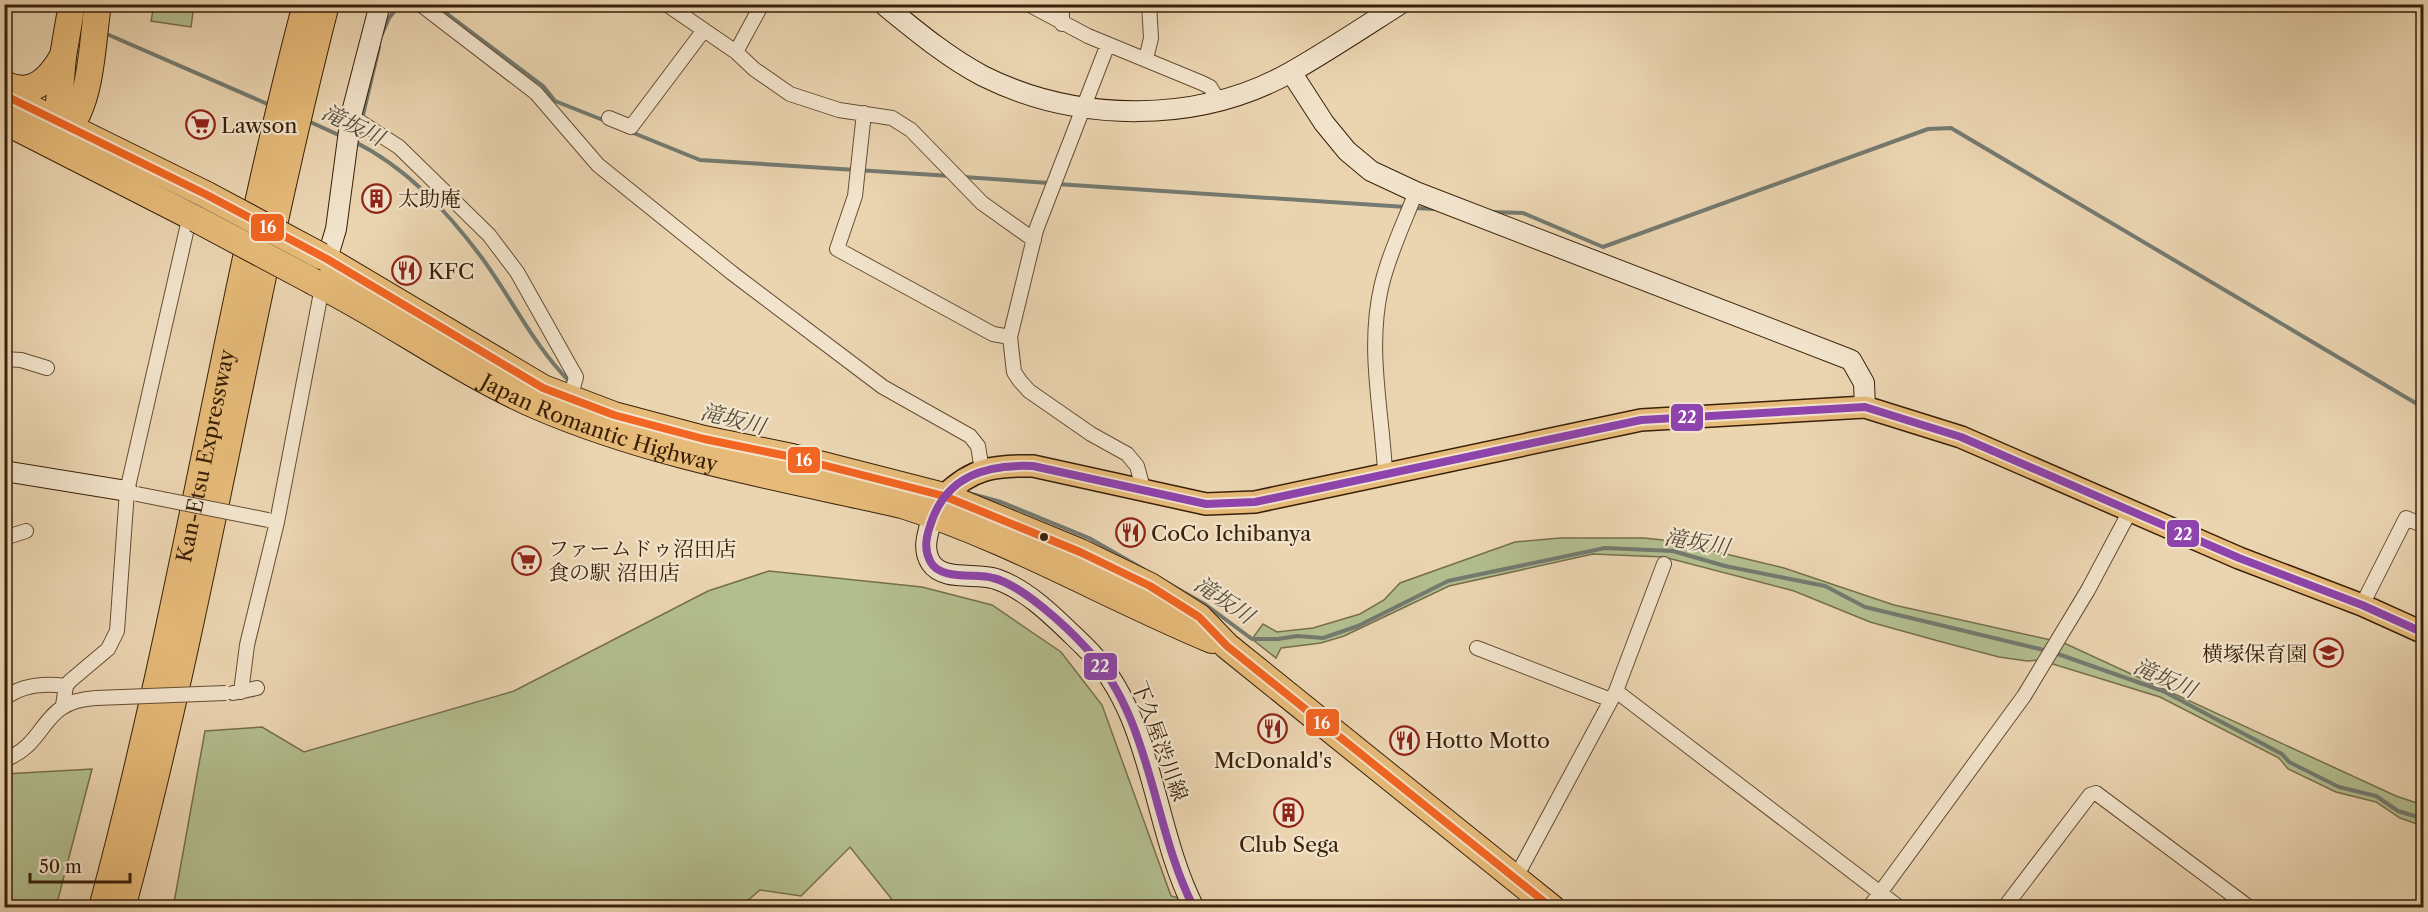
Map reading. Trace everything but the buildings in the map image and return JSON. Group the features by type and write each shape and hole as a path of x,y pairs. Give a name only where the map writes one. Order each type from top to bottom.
{"highway":[{"path":"65,124 63,56 72,4"},
{"path":"55,146 65,124 84,102 98,4"},
{"path":"287,76 300,4"},
{"name":"Kan-Etsu Expressway","path":"123,908 163,664 216,396 287,76 306,4"},
{"name":"Kan-Etsu Expressway","path":"102,908 182,669 235,403 302,100 326,4"},
{"path":"4,84 22,90 34,87 48,78 63,56"},
{"name":"Japan Romantic Highway","path":"4,95 207,195 324,257 543,388 614,415 704,439 792,457 1070,547 1150,586 1199,617 1227,646 1552,908"},
{"name":"Japan Romantic Highway","path":"4,121 193,217 318,284 489,382 536,405 609,434 701,460 902,505 939,505"}],"main road":[{"path":"324,257 336,229 348,130 380,4"},
{"path":"883,4 934,45 983,75 1033,97 1083,108 1154,110 1218,100 1291,72 1400,4"},
{"path":"1291,72 1324,123 1347,150 1371,171 1416,192 1851,360 1864,383 1865,406"},
{"path":"939,505 960,480 982,470 1007,465 1033,466 1206,504 1231,504 1255,502 1385,472 1641,420 1865,406 1961,437 2239,558 2362,605 2424,633"},
{"path":"4,471 132,493"},
{"name":"下久屋渋川線","path":"939,505 925,542 930,562 937,569 994,578 1011,585 1032,600 1084,646 1115,685 1139,742 1179,871 1194,908"}],"street":[{"path":"420,4 536,93 598,165 732,273 883,387 970,436 978,446 982,470"},
{"path":"666,4 736,52 754,69 790,94 839,110 892,118 911,130 982,203 1034,240"},
{"path":"736,52 762,4"},
{"path":"1028,4 1062,24 1210,87 1218,100"},
{"path":"1062,4 1062,24"},
{"path":"1146,59 1151,38 1149,4"},
{"path":"609,118 631,127 704,30"},
{"path":"1108,44 1034,240 1010,337 1014,372 1020,381 1029,391 1092,434 1127,454 1137,466 1143,489"},
{"path":"864,112 855,196 837,249 993,334 1010,337"},
{"path":"348,130 399,147 489,235 517,272 576,377 570,398"},
{"path":"1385,472 1374,379 1378,303 1381,286 1416,192"},
{"path":"4,760 22,751 63,705 66,687 76,675 108,649 117,631 132,493 193,217"},
{"path":"241,692 247,645 324,257"},
{"path":"4,359 21,360 47,368"},
{"path":"132,493 273,521"},
{"path":"1869,908 2018,705 2056,645 2130,511"},
{"path":"2362,605 2406,518 2424,526"},
{"path":"4,538 26,531"},
{"path":"1515,879 1613,696 1664,564"},
{"path":"1477,648 1613,696 1900,908"},
{"path":"4,699 15,691 29,686 51,684 66,687"},
{"path":"63,705 96,698 226,693 257,688"},
{"path":"2004,908 2090,795 2096,793 2250,908"}],"green space":[{"path":"154,5 194,5 191,27 151,21"},
{"path":"1560,538 1644,538 1672,541 1784,568 1894,605 2064,643 2396,796 2423,805 2423,826 2400,818 2376,802 2336,792 2288,769 2279,758 2160,697 2040,660 2027,661 1999,657 1870,622 1794,591 1664,557 1593,554 1449,586 1344,636 1321,643 1281,648 1276,658 1252,639 1263,624 1277,632 1313,628 1360,614 1384,600 1400,583 1515,542"},
{"path":"769,571 922,587 992,605 1061,652 1102,705 1171,896 1212,907 898,907 850,847 801,896 760,890 740,907 446,908 430,904 427,908 173,908 205,731 262,727 304,752 514,691 708,591"},
{"path":"92,769 56,907 5,907 5,774"}],"waterway":[{"path":"382,34 389,18 400,4"},
{"path":"434,4 543,86 555,101 608,122"},
{"name":"滝坂川","path":"109,35 272,106"},
{"path":"362,119 379,47"},
{"name":"滝坂川","path":"306,120 343,137"},
{"path":"357,142 361,126"},
{"path":"1491,212 1523,213 1603,247 1928,129 1951,128 2424,408"},
{"path":"631,132 700,160 951,176"},
{"name":"滝坂川","path":"353,141 391,164 440,207 482,258 534,338 570,382"},
{"path":"964,177 1049,183"},
{"path":"1057,184 1406,207"},
{"path":"1413,208 1436,209"},
{"name":"滝坂川","path":"968,493 1001,502 1089,538 1206,605 1252,639 1297,636 1323,638 1358,626 1448,581 1605,548 1673,551 1725,566 1825,586 1865,607 2048,651"},
{"name":"滝坂川","path":"2055,653 2163,691 2282,754 2289,762 2339,787 2376,796 2398,811 2424,819"}],"transit line":[{"name":"16","path":"4,95 207,195 327,259 543,388 614,415 704,439 792,457 944,496 1080,552 1150,586 1199,617 1227,646 1552,908"},
{"name":"22","path":"1194,908 1168,842 1139,740 1126,708 1109,677 1087,649 1068,630 1017,589 993,578 950,574 935,567 930,561 926,548 927,539 937,509 946,495 970,476 999,467 1033,466 1206,504 1255,502 1641,420 1865,407 1961,437 2239,558 2362,605 2424,633"}],"place":[{"name":"Lawson","path":"200,125"},
{"name":"太助庵","path":"377,198"},
{"name":"KFC","path":"407,271"},
{"name":"CoCo Ichibanya","path":"1130,533"},
{"name":"ファームドゥ沼田店 食の駅 沼田店","path":"527,560"},
{"name":"横塚保育園","path":"2328,653"},
{"name":"McDonald's","path":"1273,729"},
{"name":"Hotto Motto","path":"1404,740"},
{"name":"Club Sega","path":"1289,813"}]}
